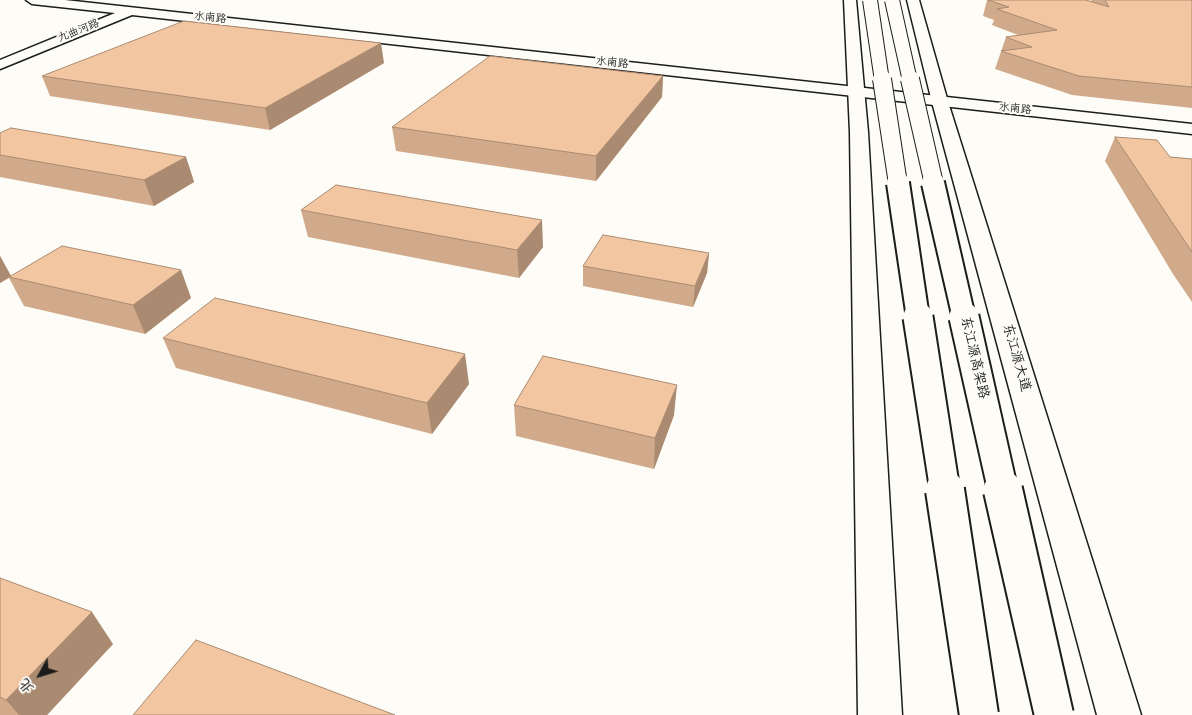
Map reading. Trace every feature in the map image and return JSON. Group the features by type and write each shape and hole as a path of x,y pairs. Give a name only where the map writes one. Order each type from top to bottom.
{"main road":[{"name":"水南路","path":"32,0 1192,130"},
{"name":"九曲河路","path":"0,65 157,0"},
{"path":"850,0 857,92 880,715"},
{"path":"870,0 979,715"},
{"name":"东江源高架路","path":"892,0 1054,715"},
{"name":"东江源大道","path":"913,0 940,102 1119,715"}],"building":[{"path":"988,0 1086,0 1109,7 1105,0 1192,0 1192,87 1079,76 1001,51 1032,47 1006,37 1057,30 997,9 1009,7"},
{"path":"184,21 381,43 265,108 42,76"},
{"path":"490,56 663,76 596,156 392,127"},
{"path":"11,128 186,157 144,180 0,155 0,133"},
{"path":"1115,137 1157,140 1170,157 1192,159 1192,252"},
{"path":"336,185 542,220 517,250 301,210"},
{"path":"603,235 709,253 695,286 583,266"},
{"path":"62,246 181,270 133,305 9,277"},
{"path":"215,298 465,354 427,403 163,338"},
{"path":"543,356 677,385 655,438 514,405"},
{"path":"0,578 92,612 6,700 0,697"},
{"path":"196,640 395,715 133,715"}]}
